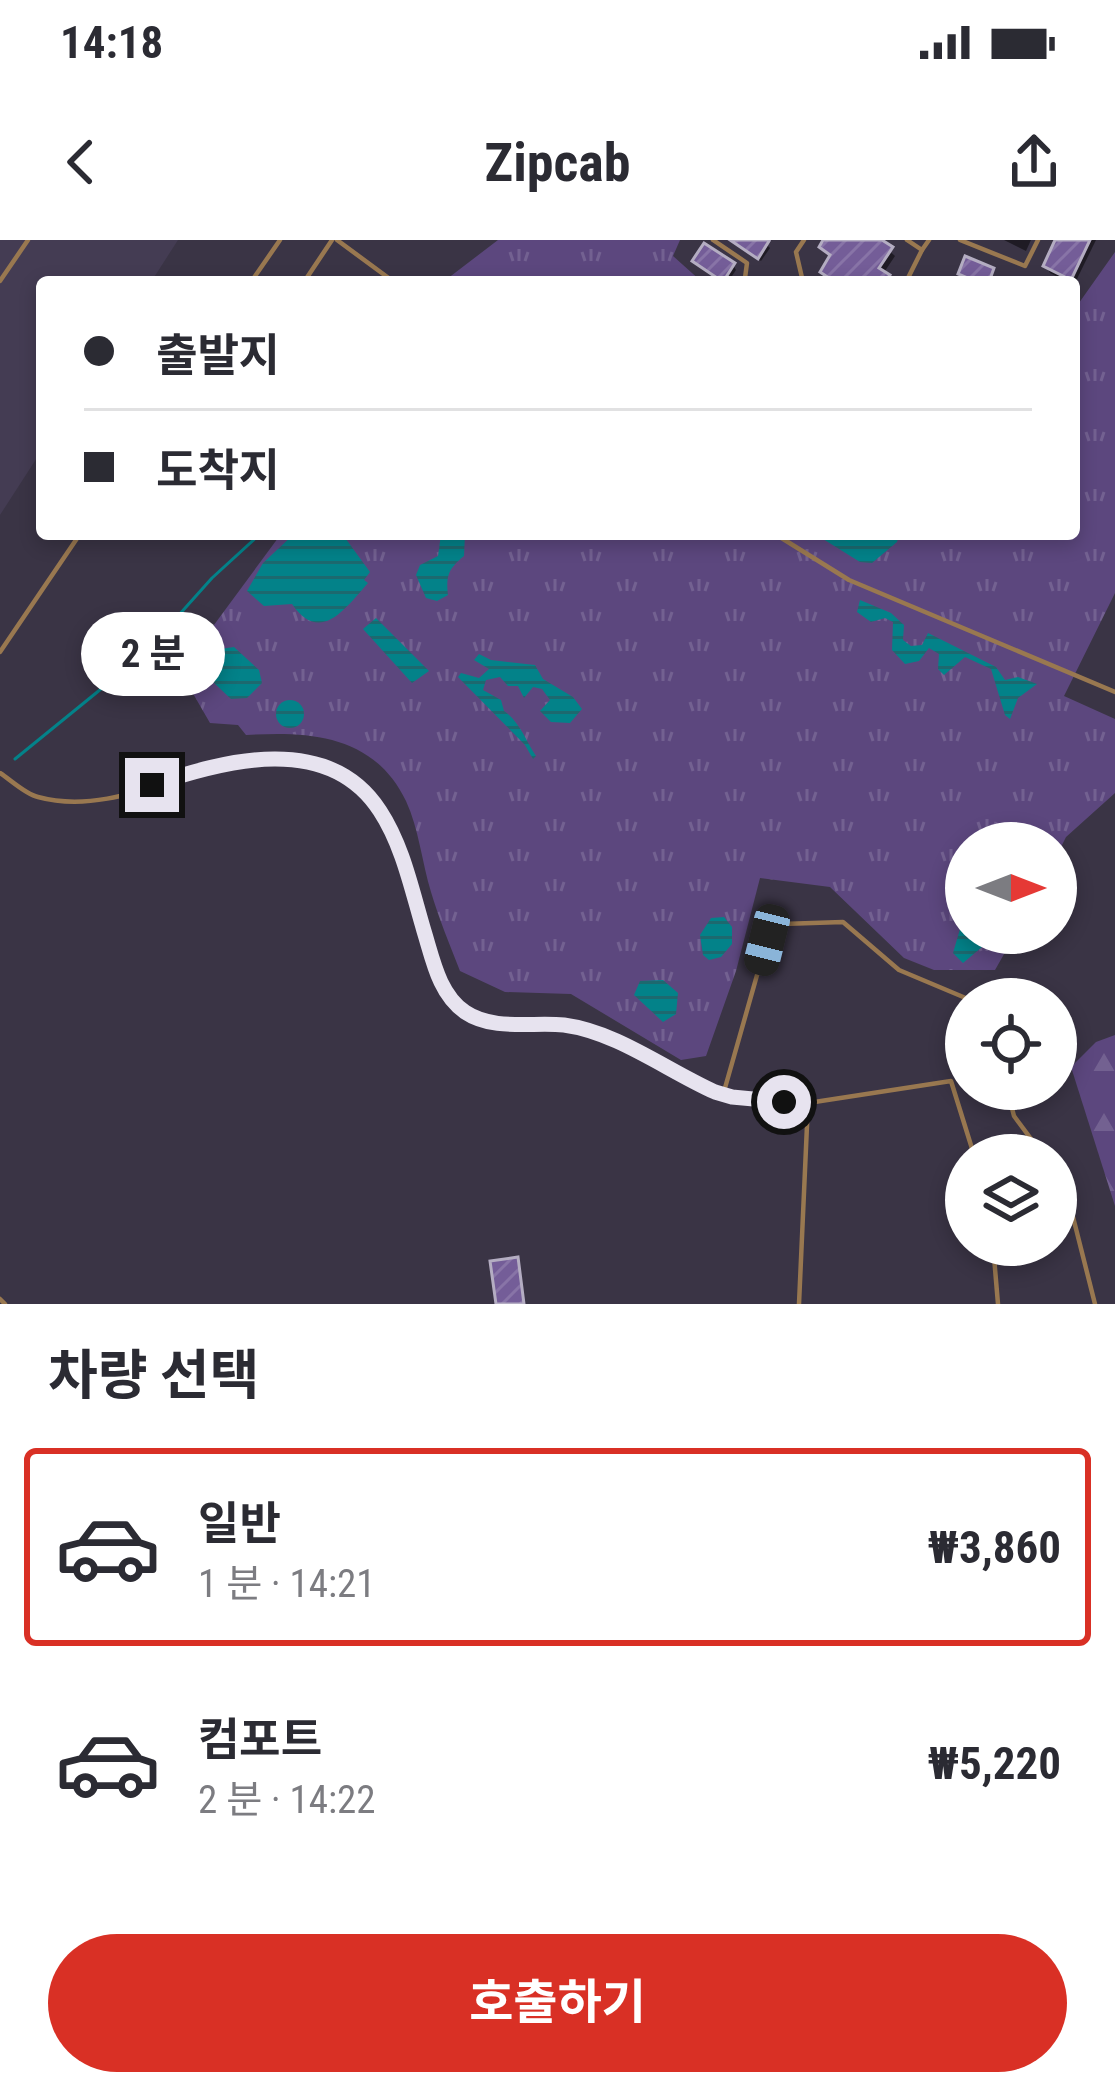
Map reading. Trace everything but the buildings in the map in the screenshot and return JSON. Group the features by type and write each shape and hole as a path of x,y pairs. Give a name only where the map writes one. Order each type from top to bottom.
{"lane":[{"path":"0,280 28,240"},
{"path":"255,276 280,240"},
{"path":"308,276 334,240 385,276"},
{"path":"713,240 747,263 745,276"},
{"path":"802,276 796,252 804,240"},
{"path":"907,240 922,250"},
{"path":"909,276 929,240"},
{"path":"960,240 1024,266 1038,240"},
{"path":"0,652 76,540"},
{"path":"785,540 849,580 1115,692"},
{"path":"0,773 36,797 101,801 206,767 246,760 324,766 356,783 380,811 398,848 442,985 465,1012 502,1023 593,1032 723,1095 808,1103 951,1081 967,1134"},
{"path":"723,1095 767,940 782,924 835,920 848,924 899,970 945,989"},
{"path":"799,1304 808,1103"},
{"path":"1077,1232 1095,1304"},
{"path":"995,1266 998,1304"}],"shaded area":[{"path":"0,240 178,240 155,276 36,276 36,459 0,515"},
{"path":"288,540 347,540 370,572 364,580 368,583 332,619 312,622 292,604 264,606 247,591 263,563"},
{"path":"440,540 465,540 464,556 449,573 448,595 437,601 426,598 416,575 420,565 438,556"},
{"path":"825,540 898,540 872,563 860,562"},
{"path":"860,600 891,613 904,625 903,640 911,646 922,645 928,633 996,667 1005,680 1018,677 1037,684 1018,698 1010,719 991,669 965,657 944,675 938,669 939,654 929,648 919,661 905,664 892,650 893,622 885,618 871,622 857,612"},
{"path":"376,618 429,671 412,683 363,629"},
{"path":"234,647 259,670 262,683 247,698 231,699 211,680 207,664 220,649"},
{"path":"479,654 535,665 543,679 573,697 582,709 570,723 551,722 540,711 550,700 542,689 533,687 524,698 518,686 508,686 500,677 486,680 483,690 501,700 536,756 533,759 458,677 461,673 479,678 489,669 474,660"},
{"path":"290,700 300,704 304,714 300,724 290,728 280,724 276,714 280,704"},
{"path":"724,917 732,927 732,944 721,957 709,960 703,955 700,935 711,918"},
{"path":"663,980 678,993 676,1014 663,1022 634,995 640,981"}],"green space":[{"path":"498,240 680,240 673,256 695,276 451,276"},
{"path":"1115,252 1115,593 1064,696 1115,719 1115,793 1077,827 1077,822 945,822 945,954 1004,954 995,970 934,970 904,958 830,887 760,878 736,971 706,1056 681,1060 571,994 505,992 460,971 434,902 410,812 393,779 377,762 338,742 294,734 246,735 238,725 210,723 180,671 277,540 1080,540 1080,302"},
{"path":"1115,1035 1115,1206 1077,1086 1077,1061 1096,1042"}],"waterway":[{"path":"15,759 144,654 253,540"}],"route":[{"path":"152,785 246,760 309,761 339,773 370,797 389,827 442,985 465,1012 502,1023 581,1028 715,1092 784,1102"}]}
